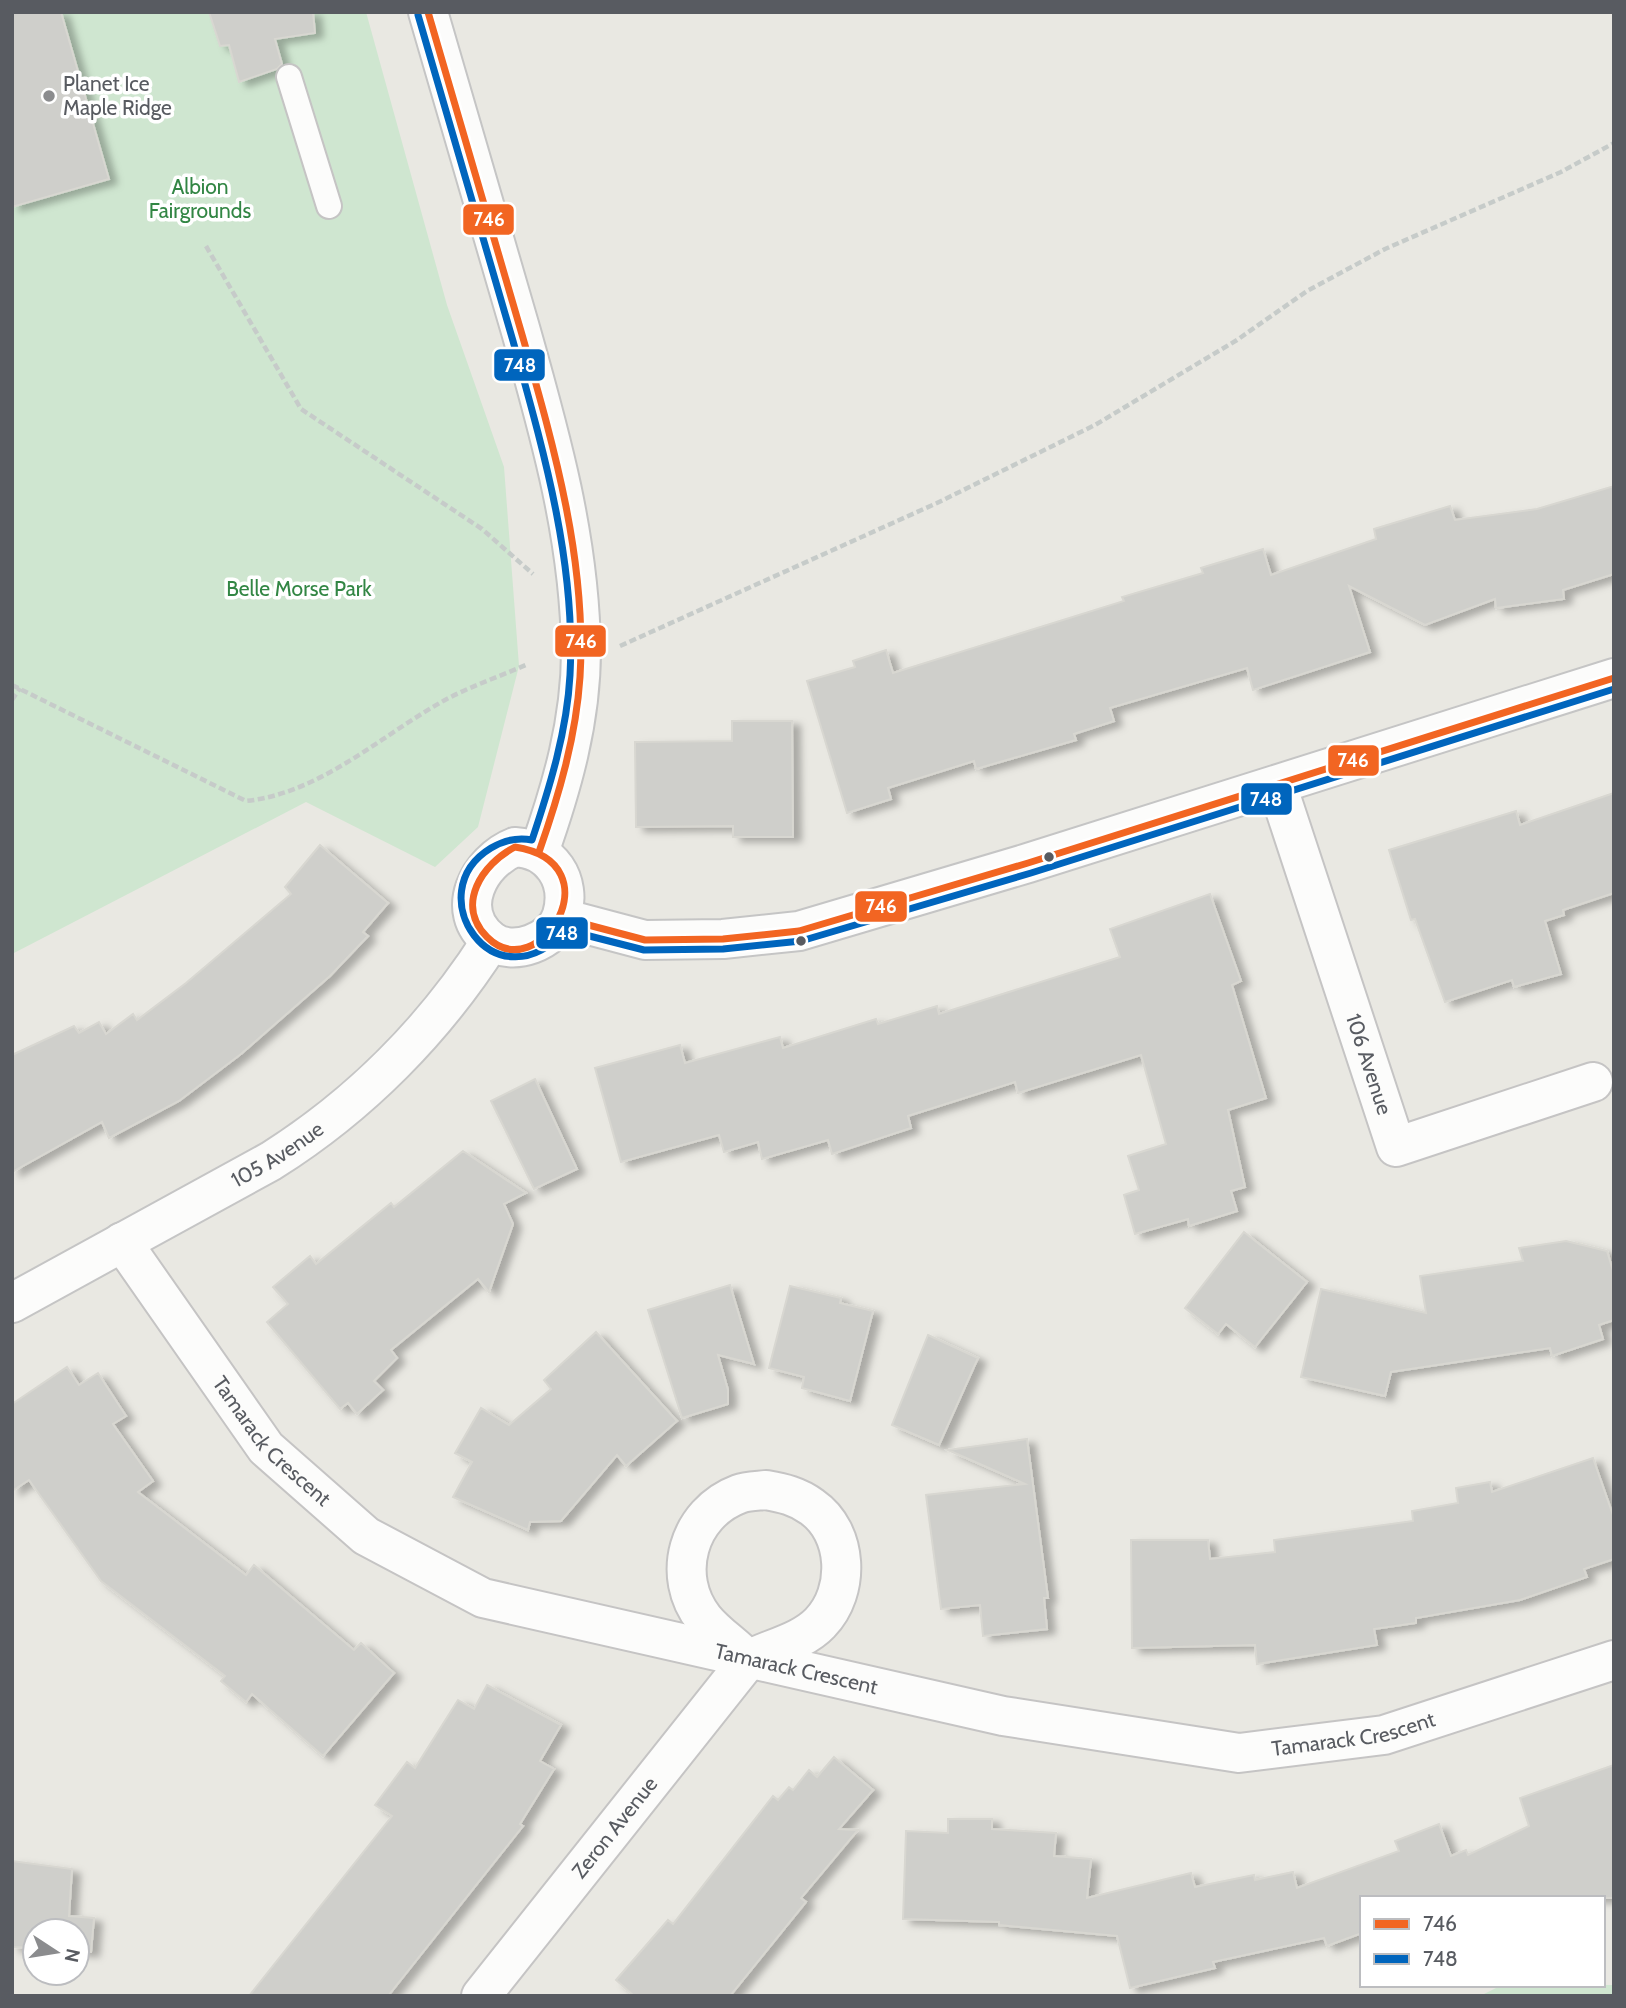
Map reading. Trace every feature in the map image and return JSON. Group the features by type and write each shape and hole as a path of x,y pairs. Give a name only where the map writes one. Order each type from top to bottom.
{"street":[{"path":"428,12 541,405 573,547 581,653 575,723 564,778 539,852"},
{"path":"562,918 645,940 723,939 799,931 1277,785 1614,678"},
{"name":"106 Avenue","path":"1277,785 1396,1147 1593,1082"},
{"path":"516,847 539,852 557,868 564,893 562,918 543,938 530,945 509,948 491,941 476,923 471,904 475,886 499,853 516,847"},
{"name":"105 Avenue","path":"12,1303 271,1161 341,1110 426,1028 464,983 491,941"},
{"name":"Tamarack Crescent","path":"122,1242 266,1448 366,1536 483,1598 1003,1716 1239,1753 1384,1735 1614,1660"},
{"path":"766,1490 792,1495 803,1501 814,1508 831,1527 840,1551 842,1577 834,1601 820,1623 799,1638 748,1660 705,1620 692,1598 685,1573 689,1547 699,1523 718,1505 741,1493 766,1490"},
{"name":"Zeron Avenue","path":"481,1996 748,1660"}],"lane":[{"path":"289,77 328,206"}],"path":[{"path":"615,648 937,503 1083,431 1237,340 1307,291 1385,249 1561,172 1614,143"},
{"path":"206,247 300,409 482,529 536,577"},
{"path":"12,685 246,801 273,798 312,783 447,699 528,664"},
{"path":"12,699 20,688"}],"green space":[{"name":"Belle Morse Park","path":"12,12 366,12 447,305 504,467 519,666 478,827 435,867 306,802 12,954"},
{"path":"1614,1985 1614,1996 1480,1996 1498,1987"}],"building":[{"name":"Planet Ice Maple Ridge","path":"12,12 61,12 109,179 12,207"},
{"path":"209,12 313,12 315,33 275,39 282,64 277,69 239,82 229,45 220,46"},
{"path":"1614,486 1614,574 1563,590 1564,599 1496,608 1495,599 1425,625 1349,586 1370,652 1253,690 1247,668 1110,708 1114,721 1074,734 1076,740 976,769 974,761 888,788 891,799 847,813 807,681 855,667 853,661 886,650 893,673 1124,601 1122,597 1203,573 1201,568 1263,549 1271,575 1376,539 1374,529 1450,506 1455,520 1537,509"},
{"path":"732,721 792,721 793,837 733,837 733,826 636,827 635,742 732,741"},
{"path":"1614,793 1614,893 1563,910 1564,915 1545,921 1561,974 1514,987 1512,980 1445,1002 1415,919 1411,920 1389,850 1516,811 1520,825"},
{"path":"320,845 388,903 363,932 368,936 330,976 241,1054 179,1101 109,1138 102,1122 12,1172 12,1055 74,1026 79,1033 99,1022 106,1034 133,1014 137,1020 186,983 291,894 285,887"},
{"path":"1210,894 1241,981 1232,985 1266,1098 1228,1110 1245,1187 1231,1191 1237,1211 1189,1226 1188,1219 1135,1234 1124,1195 1139,1190 1128,1156 1166,1144 1141,1055 1018,1093 1015,1082 908,1116 911,1128 832,1154 828,1140 762,1159 758,1142 724,1152 719,1135 621,1162 595,1068 680,1045 685,1063 780,1037 783,1048 876,1019 878,1024 937,1006 939,1014 1120,957 1110,929"},
{"path":"535,1079 577,1169 534,1189 491,1101"},
{"path":"463,1151 526,1193 504,1204 513,1224 489,1292 478,1279 391,1350 397,1358 374,1381 383,1390 357,1414 348,1403 340,1409 267,1322 288,1304 273,1287 310,1256 316,1264 391,1203 394,1207"},
{"path":"1244,1232 1307,1282 1255,1347 1226,1324 1218,1334 1185,1308"},
{"path":"1566,1241 1607,1251 1614,1274 1614,1320 1599,1325 1603,1339 1552,1356 1550,1348 1391,1372 1385,1396 1301,1377 1321,1289 1426,1313 1420,1276 1523,1261 1519,1248"},
{"path":"730,1285 754,1364 718,1355 728,1390 728,1404 682,1418 648,1310"},
{"path":"790,1286 841,1298 840,1303 873,1311 850,1401 802,1388 804,1377 769,1368"},
{"path":"596,1332 677,1421 626,1466 617,1455 561,1521 530,1522 528,1530 453,1497 472,1462 455,1453 481,1408 509,1425 551,1389 544,1380"},
{"path":"928,1335 978,1358 939,1445 892,1425"},
{"path":"67,1367 79,1385 98,1373 126,1416 113,1424 153,1481 138,1492 246,1575 254,1565 354,1650 361,1643 394,1673 323,1756 252,1694 246,1702 221,1681 225,1676 101,1581 29,1480 12,1491 12,1404"},
{"path":"1027,1439 1048,1598 1044,1598 1047,1629 983,1636 980,1605 941,1609 926,1495 1025,1484 948,1450"},
{"path":"1593,1458 1614,1518 1614,1559 1584,1569 1587,1577 1520,1600 1416,1618 1416,1623 1374,1629 1377,1645 1257,1664 1255,1645 1132,1648 1131,1540 1208,1540 1210,1559 1275,1552 1274,1540 1413,1521 1412,1511 1458,1503 1456,1488 1490,1482 1492,1492"},
{"path":"487,1685 561,1725 540,1761 554,1769 520,1824 523,1826 388,1996 249,1996 392,1816 375,1805 407,1762 415,1768 458,1700 474,1709"},
{"path":"834,1757 873,1790 839,1829 858,1830 801,1898 806,1902 730,1996 634,1996 616,1980 668,1920 673,1924 773,1796 778,1800 789,1787 793,1790 809,1770 817,1777"},
{"path":"1614,1765 1614,1898 1360,1896 1360,1934 1327,1946 1324,1938 1213,1962 1215,1968 1130,1988 1117,1936 999,1925 999,1922 903,1919 906,1831 948,1833 948,1819 992,1819 992,1829 1056,1833 1054,1856 1091,1859 1087,1898 1191,1873 1195,1887 1254,1875 1255,1880 1293,1872 1297,1888 1399,1851 1395,1841 1439,1824 1451,1856 1466,1850 1468,1855 1529,1826 1520,1798"},
{"path":"12,1861 72,1869 69,1916 82,1917 21,1917 21,1947 12,1947"},
{"path":"91,1918 94,1918 91,1952"}],"transit line":[{"name":"746","path":"428,12 546,421 573,548 581,634 578,699 566,766 539,852"},
{"name":"748","path":"418,15 546,464 563,548 568,590 571,633 565,717 551,779 532,840 511,840 491,848 470,868 462,891 463,915 474,936 492,951 514,957 539,951 566,930 644,950 723,949 801,941 1031,873 1614,689"},
{"name":"746","path":"562,918 645,940 723,939 799,931 1028,863 1614,678"},
{"name":"746","path":"515,847 545,858 561,875 565,896 559,918 546,936 528,947 507,949 487,937 478,925 473,912 473,899 483,875 503,854 515,847"}],"place":[{"name":"Planet Ice Maple Ridge","path":"49,96"}],"park label":[{"name":"Albion Fairgrounds","path":"200,199"}]}
